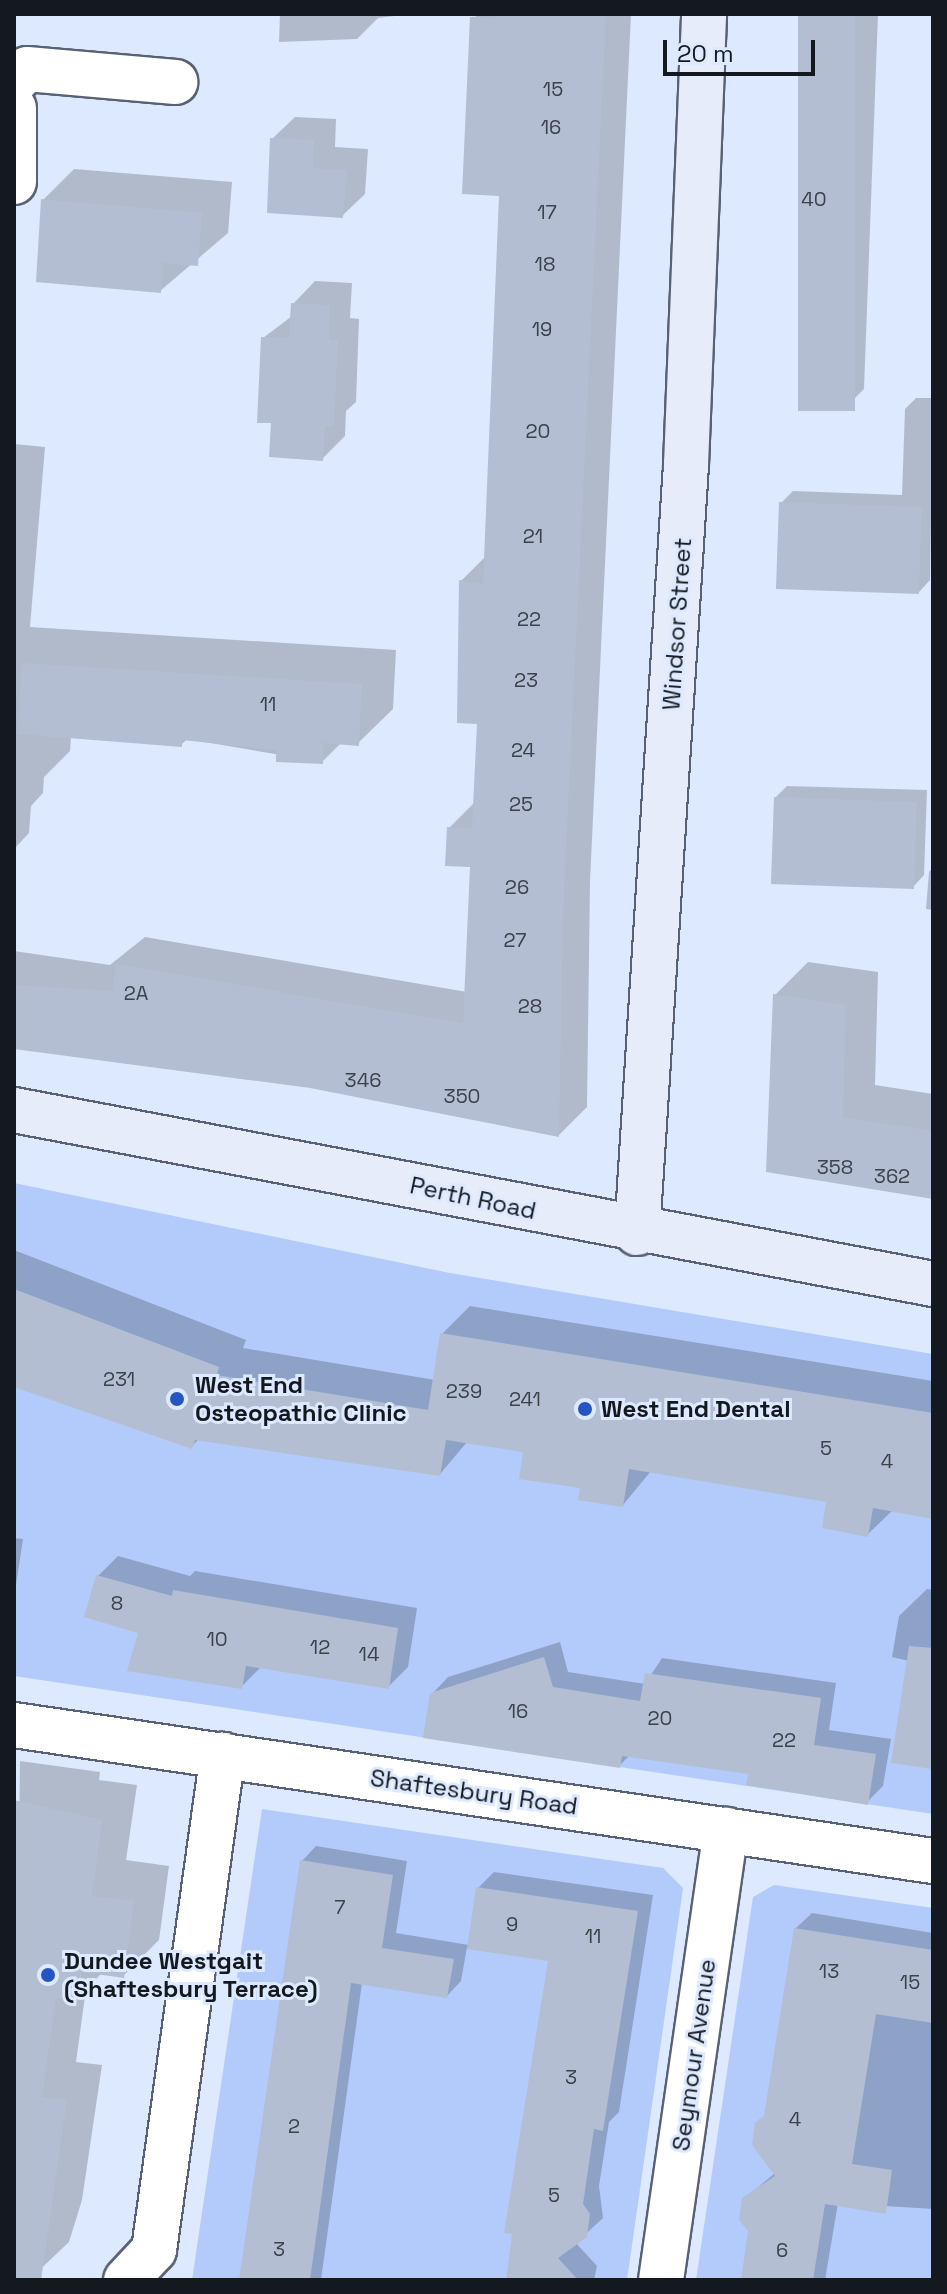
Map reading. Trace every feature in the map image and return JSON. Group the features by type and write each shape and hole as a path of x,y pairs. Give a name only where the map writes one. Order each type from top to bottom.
{"street":[{"name":"Windsor Street","path":"637,1233 686,465 704,14"},
{"path":"14,82 27,69 175,82"},
{"path":"14,108 14,182"},
{"name":"Perth Road","path":"14,1110 637,1233 933,1284"},
{"name":"Shaftesbury Road","path":"14,1725 933,1861"},
{"path":"126,2280 154,2250 223,1755"},
{"name":"Seymour Avenue","path":"661,2280 726,1830"}],"shaded area":[{"path":"14,1183 450,1273 933,1354 933,1814 14,1676"},
{"path":"262,1809 663,1868 683,1888 627,2280 192,2280"},
{"path":"774,1885 933,1908 933,2280 696,2280 753,1897"}],"building":[{"path":"606,14 563,911 559,1137 310,1088 14,1049 14,985 112,991 116,964 463,1023 470,867 445,866 447,827 472,828 477,724 457,723 459,580 483,584 499,196 462,194 470,17"},
{"path":"798,14 855,14 855,411 798,411"},
{"path":"270,138 314,140 313,168 347,170 343,218 267,213"},
{"path":"41,199 202,213 198,266 163,263 161,293 36,282"},
{"path":"291,303 330,305 329,340 338,340 334,426 325,426 323,461 269,457 271,423 257,423 261,337 289,338"},
{"path":"779,502 922,507 919,594 776,589"},
{"path":"22,663 362,684 359,746 323,743 323,764 276,762 276,750 182,740 182,747 17,734"},
{"path":"774,797 917,802 914,889 771,884"},
{"path":"773,994 846,1005 843,1117 933,1131 933,1199 766,1172"},
{"path":"14,1289 219,1367 217,1375 428,1410 440,1333 933,1413 933,1519 873,1508 868,1537 822,1528 826,1502 629,1469 623,1507 578,1500 580,1488 519,1479 523,1452 446,1440 440,1476 195,1440 192,1449 14,1387"},
{"path":"96,1575 172,1596 173,1590 398,1628 389,1689 246,1666 242,1689 127,1671 138,1633 84,1617"},
{"path":"909,1646 933,1648 933,1769 891,1763"},
{"path":"544,1657 553,1687 640,1701 645,1673 821,1698 814,1745 876,1754 868,1805 746,1785 748,1774 622,1756 620,1768 423,1738 430,1693"},
{"name":"Dundee Westgait (Shaftesbury Terrace)","path":"14,1800 102,1820 92,1896 134,1901 124,1978 82,1972 78,2000 56,1998 42,2097 67,2100 41,2280 14,2280"},
{"path":"300,1860 393,1875 382,1948 454,1959 447,1998 351,1983 310,2280 239,2280"},
{"path":"476,1887 638,1911 603,2131 594,2129 583,2204 590,2214 587,2237 558,2258 578,2280 506,2280 512,2234 504,2233 548,1961 467,1949"},
{"path":"794,1928 933,1950 933,2023 876,2014 852,2164 892,2170 886,2214 825,2204 813,2280 741,2280 748,2231 739,2220 742,2198 775,2176 752,2145 755,2122 764,2116"}],"place":[{"name":"West End Osteopathic Clinic","path":"177,1399"},
{"name":"West End Dental","path":"585,1409"},
{"name":"Dundee Westgait (Shaftesbury Terrace)","path":"48,1975"}]}
